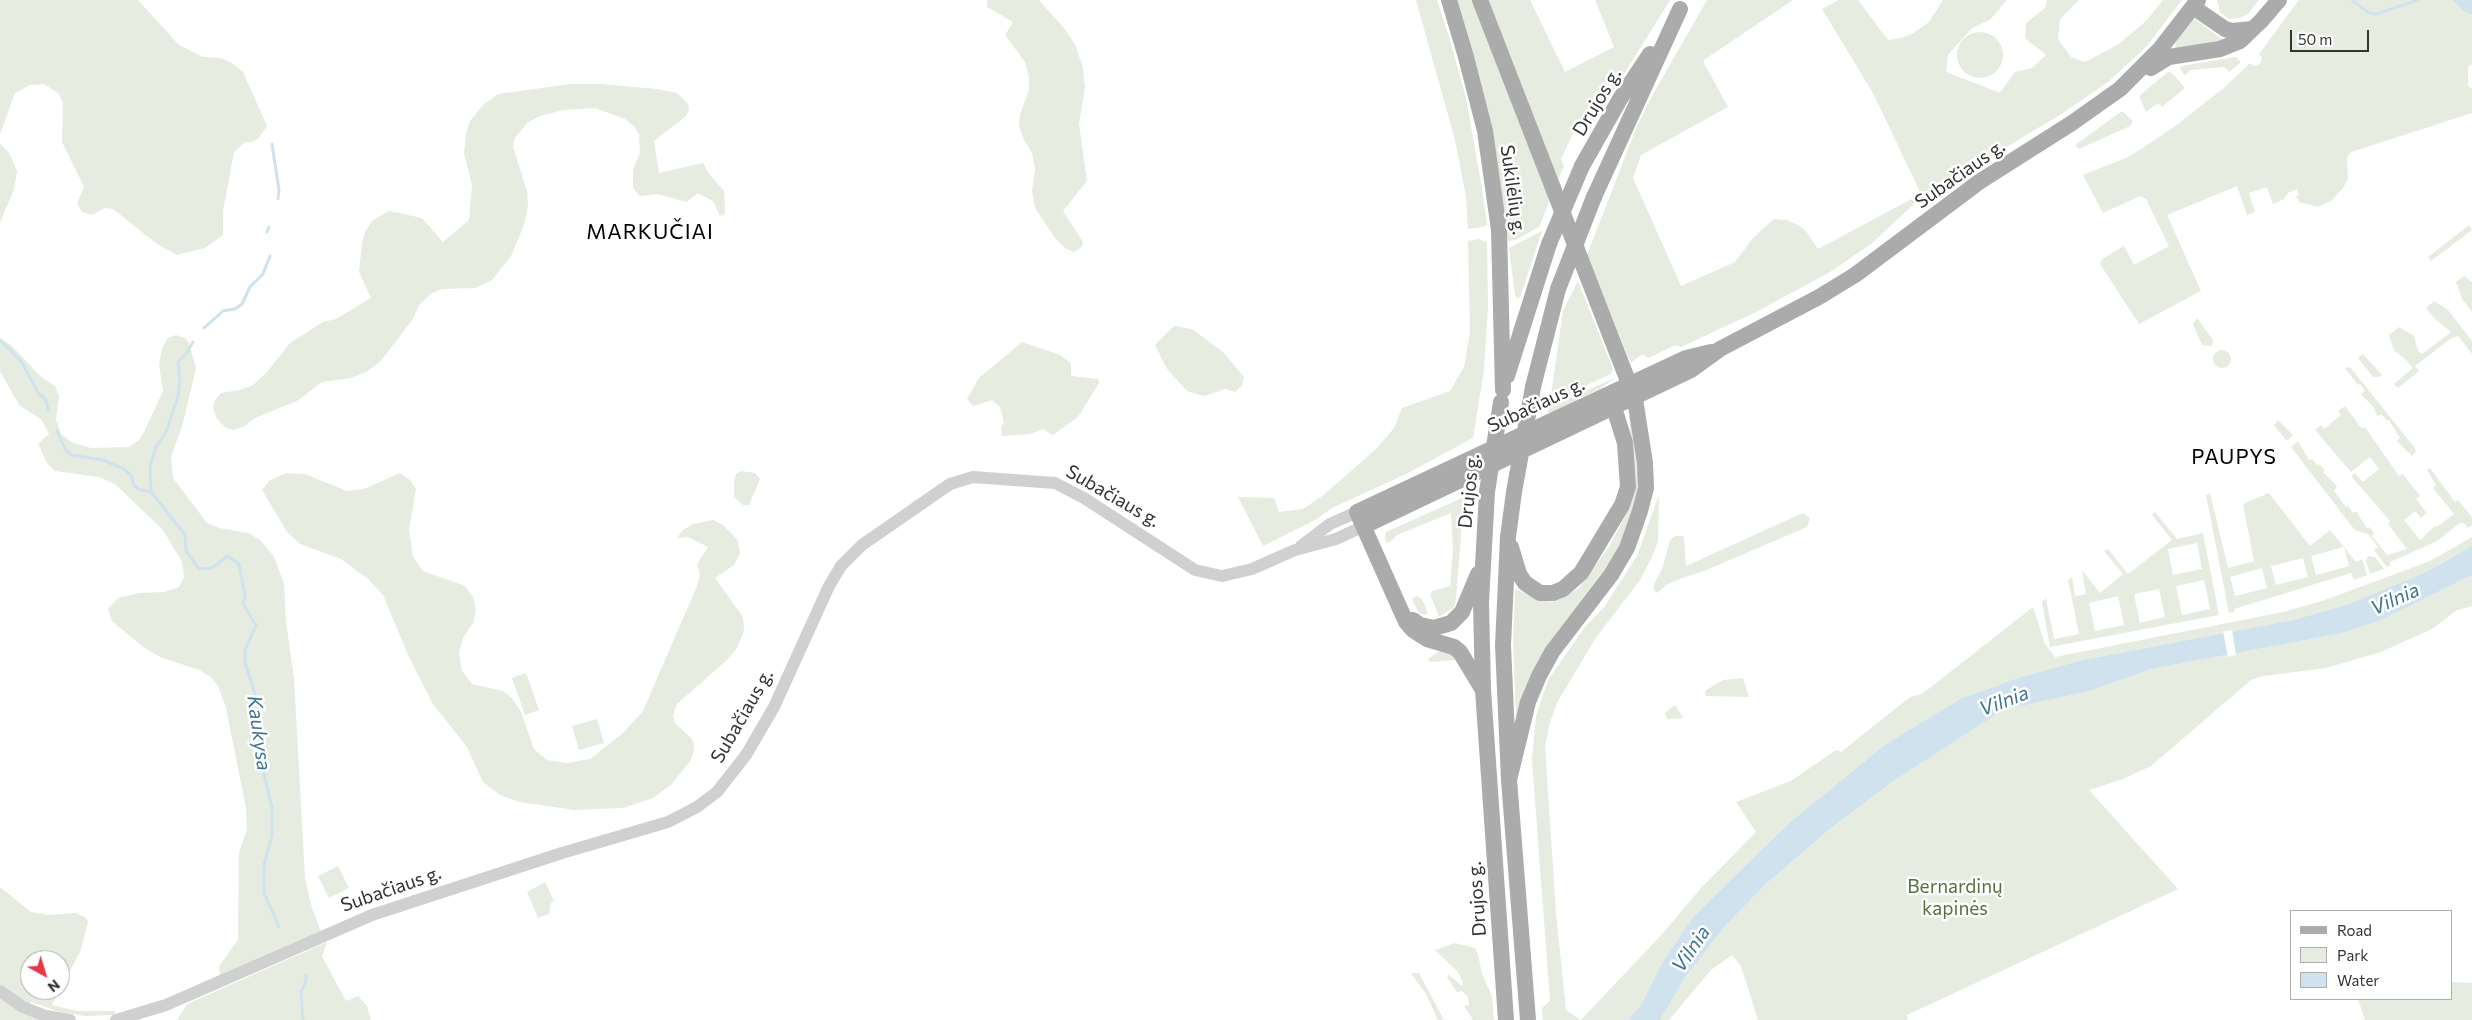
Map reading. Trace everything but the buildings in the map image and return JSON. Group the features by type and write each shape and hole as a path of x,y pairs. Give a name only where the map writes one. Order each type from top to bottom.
{"main road":[{"name":"Sukilėlių g.","path":"1449,0 1485,131 1499,230 1502,396"},
{"path":"1480,0 1632,391 1645,463 1646,488 1627,548 1611,575 1552,652 1539,676 1528,702 1509,780"},
{"path":"2136,76 2169,57 2229,46 2240,40 2252,29 2279,0"},
{"path":"2196,3 2225,29 2232,31 2252,29"},
{"name":"Subačiaus g.","path":"1361,519 1632,391 1686,358 1720,349 1819,297 1855,274 1980,182 2072,123 2136,76 2196,3"},
{"name":"Drujos g.","path":"1506,1019 1483,690 1482,565 1487,492 1502,396 1549,244 1582,166 1620,99 1682,4"},
{"name":"Drujos g.","path":"1528,1019 1509,780 1503,645 1508,537 1514,492 1534,387 1558,289 1594,198 1682,4"},
{"path":"1508,537 1519,574 1532,590 1553,594 1563,589 1581,573 1622,506 1628,486 1625,443 1612,400"},
{"path":"1361,519 1406,622 1413,630 1460,652 1483,690"},
{"path":"1398,601 1412,620 1420,625 1434,628 1445,626 1462,612 1482,565"},
{"path":"1498,911 1518,910"}],"street":[{"name":"Subačiaus g.","path":"116,1020 166,1005 372,915 562,853 668,822 697,808 717,792 746,755 785,683 829,586 841,566 862,545 950,484 973,477 1055,483 1084,498 1188,565 1209,574 1236,574 1295,550 1330,524 1361,519"},
{"path":"0,991 24,1007 46,1016 70,1020"}],"green space":[{"path":"0,0 138,0 179,45 203,57 221,58 232,63 243,72 267,126 259,138 253,142 245,142 234,152 223,211 223,235 205,248 177,255 157,244 113,209 105,208 92,215 82,212 77,203 84,187 62,142 63,103 58,93 44,84 30,85 15,93 0,134"},
{"path":"987,0 1039,0 1075,44 1083,68 1085,88 1079,124 1087,181 1063,211 1083,242 1082,247 1074,252 1066,249 1055,238 1035,208 1032,191 1035,169 1032,153 1024,140 1019,126 1020,114 1029,91 1029,78 1025,62 1005,35 1013,22 987,7"},
{"path":"1416,0 1437,0 1449,37 1466,98 1482,189 1487,225 1482,227 1468,229 1466,197 1455,140"},
{"path":"1457,0 1472,0 1551,197 1539,227 1515,240 1508,241 1486,105"},
{"path":"1486,0 1530,0 1565,72 1614,47 1595,0 1670,0 1583,140 1583,127 1576,127 1561,159 1564,166 1558,180"},
{"path":"1707,0 1793,0 1704,60 1728,107 1641,155 1633,178 1681,286 1735,262 1753,238 1774,219 1787,220 1800,226 1806,231 1818,249 1921,194 1873,93 1822,9 1839,0 1858,0 1888,40 1912,34 1929,22 1943,0 2007,0 1990,20 1972,28 1948,55 1946,72 2000,93 2015,72 2032,68 2046,55 2025,38 2026,23 2045,8 2047,0 2079,0 2060,19 2058,39 2071,57 2085,62 2119,44 2147,20 2163,0 2182,0 2146,47 2108,82 2063,113 1978,164 1928,191 1871,244 1830,272 1756,312 1681,347 1675,345 1649,358 1642,354 1632,362 1628,357 1587,255 1637,126"},
{"path":"2217,0 2259,0 2248,14 2230,19 2220,13"},
{"path":"2299,0 2452,0 2462,10 2472,15 2472,64 2468,67 2468,86 2472,89 2472,113 2351,152 2347,157 2348,179 2344,187 2331,201 2318,207 2299,202 2296,196 2299,194 2297,189 2288,193 2284,199 2273,204 2267,187 2249,193 2255,212 2247,215 2237,186 2167,215 2201,291 2139,324 2100,264 2102,259 2124,246 2134,265 2169,246 2146,199 2140,196 2103,213 2083,175 2126,158 2141,149 2174,127 2224,88 2250,63 2254,66 2260,64 2262,58 2259,54"},
{"path":"2192,20 2196,20 2222,39 2229,40 2175,49 2176,41"},
{"path":"1980,32 1993,36 1999,42 2003,55 1999,68 1993,74 1980,78 1967,74 1961,68 1957,55 1961,42 1967,36"},
{"path":"2236,57 2241,62 2229,72 2224,67 2191,70 2185,75 2180,69 2181,66"},
{"path":"2168,72 2172,73 2185,88 2162,107 2158,103 2146,112 2139,96"},
{"path":"570,84 600,84 657,89 677,93 688,104 689,110 686,116 654,141 659,173 703,163 710,175 724,191 725,214 720,216 713,201 698,193 687,202 657,194 640,196 633,188 633,170 640,153 639,135 634,126 625,119 595,108 564,110 540,116 527,123 515,138 513,147 527,191 528,206 524,225 511,256 492,280 475,288 442,289 432,293 419,305 413,319 380,362 366,372 351,378 322,382 297,401 255,418 245,426 234,430 226,428 217,419 213,408 215,400 221,393 240,390 253,385 267,372 290,343 323,322 336,319 371,298 359,272 362,243 365,232 372,221 389,211 422,218 443,242 469,220 472,185 464,153 466,133 470,121 483,105 498,94"},
{"path":"2122,111 2133,121 2130,126 2079,149 2075,145"},
{"path":"0,143 9,153 17,171 14,190 0,222"},
{"path":"2469,225 2472,230 2431,261 2428,257"},
{"path":"1542,231 1520,297 1517,298 1515,296 1509,248"},
{"path":"1478,239 1487,242 1488,307 1484,370 1473,438 1408,473 1332,508 1315,520 1263,546 1238,497 1274,498 1279,512 1303,509 1325,494 1377,448 1394,428 1402,408 1450,391 1464,367 1470,332 1468,241"},
{"path":"2464,276 2472,282 2472,312 2462,299 2456,282"},
{"path":"1578,281 1613,369 1611,374 1550,402 1563,311"},
{"path":"2434,301 2448,310 2472,341 2472,354 2458,336 2450,339 2415,366 2419,371 2398,388 2394,384 2413,368 2403,357 2394,351 2389,335 2399,327 2414,336 2418,351 2422,354 2451,332 2435,319 2426,308"},
{"path":"2197,318 2213,340 2212,346 2202,345 2193,324"},
{"path":"1174,326 1192,329 1223,352 1244,377 1242,386 1235,392 1225,389 1204,396 1187,391 1167,369 1155,345"},
{"path":"176,335 185,338 189,343 196,368 182,427 171,456 173,478 207,523 219,528 248,533 259,539 273,555 284,583 286,622 294,678 305,878 312,908 321,931 220,975 219,966 238,940 239,852 247,829 246,808 226,708 218,686 211,677 199,670 160,657 143,647 112,621 108,609 118,598 139,593 164,592 179,587 184,577 182,562 163,530 115,484 99,477 55,471 47,463 38,444 49,434 42,420 19,405 0,371 0,338 12,346 40,376 55,386 59,396 56,420 61,434 71,442 91,448 129,447 139,440 163,391 159,365 162,348 168,338"},
{"path":"1022,342 1060,355 1071,363 1071,376 1098,379 1099,383 1078,417 1053,435 1043,429 1030,434 1002,436 1001,427 1004,422 1000,407 992,400 973,406 967,399 979,378"},
{"path":"2218,350 2226,350 2231,355 2229,366 2218,368 2213,363 2213,355"},
{"path":"2363,354 2382,375 2373,377 2358,358"},
{"path":"2350,367 2414,447 2416,452 2412,456 2397,441 2400,438 2389,420 2387,421 2381,414 2378,416 2375,409 2361,394 2365,390 2360,384 2358,385 2345,368"},
{"path":"1615,378 1601,388 1548,413 1549,407"},
{"path":"2345,406 2362,429 2365,427 2399,476 2403,474 2420,496 2416,499 2427,513 2421,518 2415,511 2404,520 2420,540 2435,526 2437,527 2454,514 2433,488 2436,485 2427,470 2430,468 2455,502 2458,500 2472,517 2472,525 2468,528 2464,523 2460,523 2437,541 2390,562 2391,565 2387,567 2374,550 2378,547 2368,534 2355,530 2291,447 2298,441 2309,460 2312,459 2325,470 2323,472 2337,486 2334,491 2346,507 2348,506 2353,513 2356,511 2367,528 2369,527 2374,533 2372,536 2387,555 2407,549 2388,524 2390,521 2351,476 2355,473 2363,482 2379,469 2370,457 2351,472 2315,430 2321,425 2324,429 2341,415 2338,411"},
{"path":"1632,415 1639,484 1637,498 1620,547 1516,718 1513,640 1515,589 1541,600 1553,602 1565,597 1579,588 1609,547 1625,516 1632,497 1633,459 1629,417"},
{"path":"2278,420 2293,435 2288,440 2274,425"},
{"path":"741,471 755,473 760,479 749,505 743,505 734,497 734,480 736,474"},
{"path":"287,473 305,474 347,491 364,489 400,473 410,480 416,489 409,530 413,557 423,571 465,586 473,597 476,610 473,623 463,638 459,653 462,671 472,684 503,691 512,698 521,712 534,749 547,760 567,763 590,759 623,733 643,711 697,586 700,574 697,564 708,547 688,537 677,538 683,530 693,524 713,520 723,525 737,539 740,553 734,565 715,578 743,617 744,631 737,648 727,660 677,704 673,715 675,723 692,739 694,745 694,752 690,761 672,784 653,798 623,808 575,810 519,802 500,795 483,782 467,747 433,704 409,657 383,595 368,579 341,559 300,544 287,532 262,490 270,480"},
{"path":"2210,493 2228,568 2254,561 2243,504 2269,493 2310,546 2330,530 2344,547 2356,562 2362,559 2367,575 2354,580 2351,573 2234,609 2234,612 2229,613 2206,495","holes":["2344,547 2349,566 2316,575 2311,556","2303,558 2308,577 2276,585 2271,566","2262,568 2267,588 2235,596 2230,577"]},
{"path":"1659,495 1658,541 1653,555 1640,580 1595,639 1558,701 1550,722 1545,746 1556,913 1566,1010 1581,1020 1543,1020 1542,1008 1550,1001 1532,760 1536,716 1548,680 1584,628 1604,607 1637,556"},
{"path":"1464,497 1456,599 1454,607 1439,617 1430,594 1432,591 1450,586 1453,550 1451,513 1397,535 1386,543 1385,535 1386,532"},
{"path":"2155,512 2177,539 2203,533 2219,615 2050,647 2042,602 2046,598 2054,639 2079,634 2068,580 2072,577 2075,596 2086,594 2082,570 2100,593 2123,574 2104,551 2108,549 2128,574 2172,540 2152,515","holes":["2197,543 2202,569 2173,575 2168,549","2204,580 2210,609 2182,615 2176,586","2159,589 2165,617 2140,623 2134,594","2118,596 2124,625 2095,631 2089,603"]},
{"path":"1803,513 1810,518 1807,527 1704,571 1668,584 1657,593 1654,590 1653,586 1662,569 1670,540 1675,536 1682,536 1684,538 1686,566"},
{"path":"2472,537 2472,546 2428,571 2349,604 2293,620 2082,660 2021,677 1962,698 1886,744 1790,822 1693,917 1662,963 1641,1005 1628,1020 1581,1020 1664,932 1701,888 1756,832 1736,802 1791,781 1836,750 1841,752 1910,697 1922,694 2033,607 2045,644 2055,657 2283,612 2325,600 2430,561"},
{"path":"2368,556 2375,557 2384,569 2370,574 2366,561"},
{"name":"Bernardinų kapinės","path":"2472,575 2472,606 2457,610 2432,629 2381,652 2326,668 2263,676 2251,680 2151,766 2123,779 2089,790 2178,889 1907,1015 1908,1020 1758,1020 1741,966 1732,955 1711,970 1669,1020 1660,1020 1686,976 1726,925 1766,884 1831,828 1892,782 2003,710 2090,691 2151,669 2343,633 2379,621"},
{"path":"1417,596 1422,599 1428,613 1425,615 1419,613 1412,599"},
{"path":"1442,649 1448,651 1457,660 1430,662 1428,659"},
{"path":"526,673 539,710 525,715 512,678"},
{"path":"1743,678 1749,697 1706,696 1705,691 1723,680"},
{"path":"1673,706 1676,706 1683,718 1667,719 1665,713"},
{"path":"597,719 604,743 579,750 572,726"},
{"path":"338,866 349,888 329,898 318,876"},
{"path":"545,882 554,901 551,903 549,914 538,918 527,892"},
{"path":"0,887 31,912 48,915 76,913 86,918 88,922 80,952 70,971 70,950 20,950 20,1000 55,1000 52,1005 77,1011 115,1011 115,1015 85,1016 60,1012 31,1002 25,1012 46,1020 0,1020"},
{"path":"327,942 322,956 346,1001 358,996 367,1006 371,1020 177,1020 187,1004"},
{"path":"1455,943 1475,948 1482,974 1492,996 1494,1020 1473,1020 1464,1006 1469,1005 1468,997 1462,991 1457,992 1447,977 1449,975 1462,986 1463,982 1458,972 1435,950"},
{"path":"1411,973 1419,973 1444,1020 1438,1020 1426,994"},
{"path":"2452,982 2472,983 2472,1020 2365,1020 2358,1000 2452,1000"}],"water":[{"path":"2452,0 2472,0 2472,15 2462,10"},
{"name":"Vilnia","path":"2472,546 2472,575 2379,621 2343,633 2151,669 2090,691 2003,710 1892,782 1831,828 1766,884 1726,925 1686,976 1660,1020 1628,1020 1641,1005 1662,963 1693,917 1790,822 1886,744 1962,698 2021,677 2082,660 2293,620 2349,604 2428,571"}],"pier":[{"path":"2232,630 2236,655 2228,657 2223,631"}],"waterway":[{"path":"2352,0 2369,13 2376,14 2418,0"},
{"path":"272,144 279,190 278,199"},
{"path":"267,232 269,227"},
{"path":"204,328 223,311 235,309 242,304 250,287 263,274 270,256"},
{"name":"Kaukysa","path":"0,340 21,361 39,394 46,400 48,409"},
{"path":"151,492 150,466 155,449 166,432 178,396 180,380 178,362 186,354 193,342"},
{"name":"Kaukysa","path":"57,431 65,449 71,455 103,460 124,469 131,475 134,485 138,489 151,492 185,535 186,551 199,569 212,568 227,556 239,564 245,596 243,604 256,625 245,650 245,663 258,703 260,757 272,808 272,835 264,865 264,893 279,927"},
{"name":"Kaukysa","path":"303,1020 301,992 306,981 306,975"}],"district":[{"name":"MARKUČIAI","path":"650,232"},
{"name":"PAUPYS","path":"2234,457"}]}
